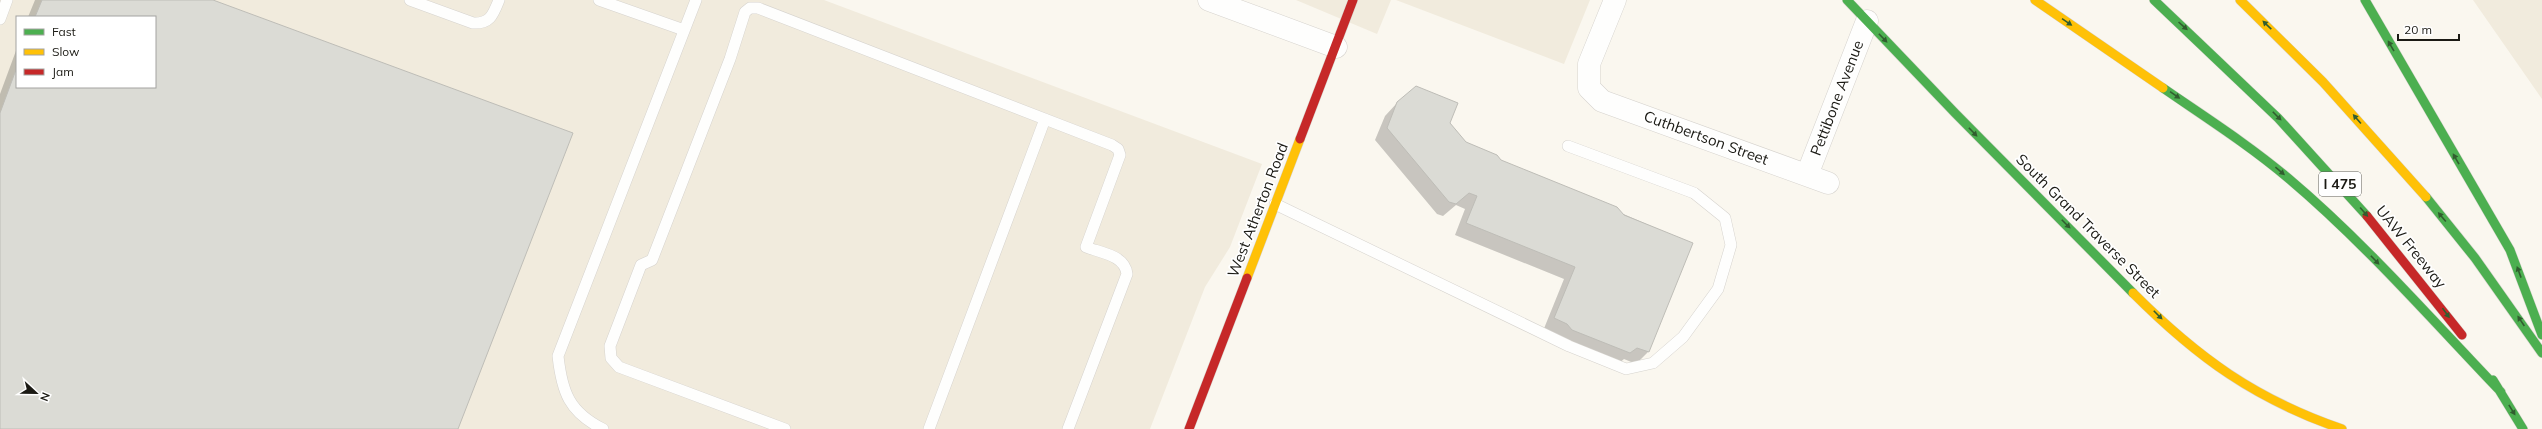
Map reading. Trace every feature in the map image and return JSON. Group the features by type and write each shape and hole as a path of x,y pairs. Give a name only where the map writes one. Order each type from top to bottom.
{"main road":[{"name":"West Atherton Road","path":"1189,429 1353,0"},
{"name":"South Grand Traverse Street","path":"1847,0 1996,156 2181,337 2230,376 2252,390 2300,414 2342,429"},
{"path":"2035,0 2215,123 2273,166 2359,244 2501,392"},
{"name":"UAW Freeway","path":"2154,0 2228,67 2281,119 2344,188 2402,256 2438,302 2501,392 2524,429"},
{"path":"2240,0 2348,110 2425,196 2489,276 2542,353"},
{"path":"2365,0 2510,250 2542,336"}],"street":[{"path":"1209,0 1336,47"},
{"name":"Cuthbertson Street","path":"1615,0 1589,64 1589,88 1602,101 1828,183"},
{"name":"Pettibone Avenue","path":"1807,175 1867,21"}],"lane":[{"path":"0,20 7,0"},
{"path":"410,0 473,23 483,24 492,17 499,0"},
{"path":"599,0 684,30"},
{"path":"603,429 584,419 572,404 561,382 558,356 696,0"},
{"path":"785,429 619,367 611,358 610,346 641,265 652,260 727,66 745,12 750,8 758,8 1112,145 1118,149 1120,155 1086,247 1120,259 1126,265 1127,274 1068,429"},
{"path":"929,429 1045,119"},
{"path":"1275,204 1569,346 1626,369 1653,363 1684,337 1718,289 1731,245 1725,218 1694,193 1568,146"}],"shaded area":[{"path":"0,0 824,0 1262,164 1230,247 1205,287 1150,429 0,429"},
{"path":"1296,0 1391,0 1377,34"},
{"path":"1396,0 1590,0 1564,64"},
{"path":"2473,0 2542,0 2542,99"}],"building":[{"path":"42,0 213,0 573,133 458,429 0,429 0,113 16,70 16,88 156,88 156,16 35,16"},
{"path":"1416,86 1458,103 1450,123 1466,142 1497,155 1501,160 1617,207 1624,215 1693,243 1649,352 1637,348 1630,353 1572,330 1567,324 1554,318 1575,267 1466,223 1477,196 1469,193 1456,204 1449,202 1387,128 1397,102"}],"traffic: fast":[{"path":"1847,0 1955,113 2133,293"},
{"path":"2154,0 2278,118 2367,216"},
{"path":"2365,0 2510,250 2542,335"},
{"path":"2163,88 2258,154 2316,203 2398,282 2501,392"},
{"path":"2426,197 2475,258 2542,353"},
{"path":"2493,380 2523,429"}],"traffic: slow":[{"path":"2035,0 2163,88"},
{"path":"2240,0 2323,82 2426,197"},
{"path":"1247,278 1300,139"},
{"path":"2133,293 2181,337 2229,374 2282,404 2342,429"}],"traffic: jam":[{"path":"1300,139 1353,0"},
{"path":"2367,216 2462,335"},
{"path":"1189,429 1247,278"}]}
